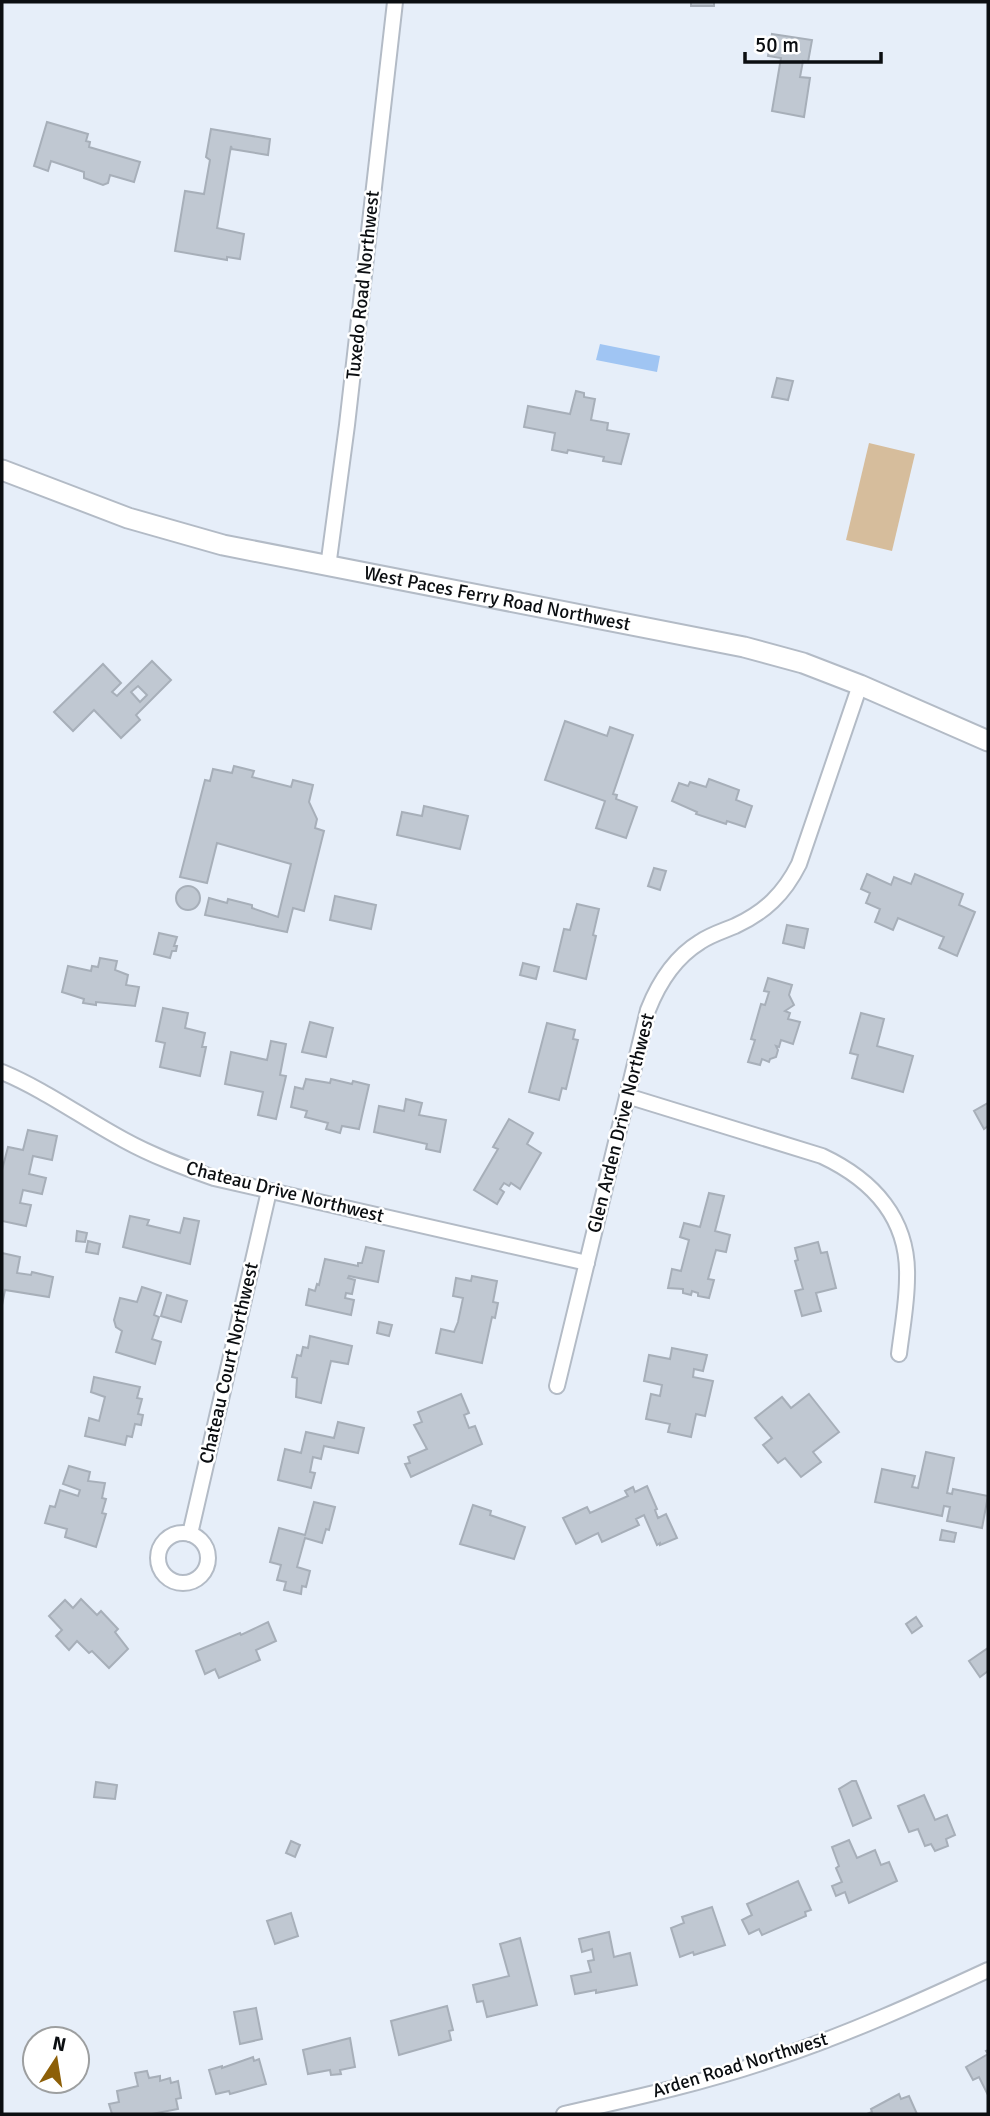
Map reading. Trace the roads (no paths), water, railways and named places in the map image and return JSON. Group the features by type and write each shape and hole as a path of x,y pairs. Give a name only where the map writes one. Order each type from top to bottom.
{"main road":[{"name":"West Paces Ferry Road Northwest","path":"2,470 155,526 223,545 744,647 803,663 988,741"}],"street":[{"name":"Tuxedo Road Northwest","path":"328,567 347,425 395,2"},
{"name":"Glen Arden Drive Northwest","path":"557,1386 648,1010 657,988 684,954 701,941 762,912 778,898 790,881 799,864 860,685"},
{"name":"Chateau Drive Northwest","path":"2,1072 22,1080 163,1160 214,1178 587,1263"},
{"path":"627,1096 822,1156 846,1167 863,1180 888,1208 904,1244 907,1276 899,1354"},
{"name":"Chateau Court Northwest","path":"190,1534 269,1191"},
{"name":"Arden Road Northwest","path":"564,2114 708,2079 774,2059 847,2032 988,1970"}],"water":[{"path":"600,344 660,356 657,372 596,360"}]}
